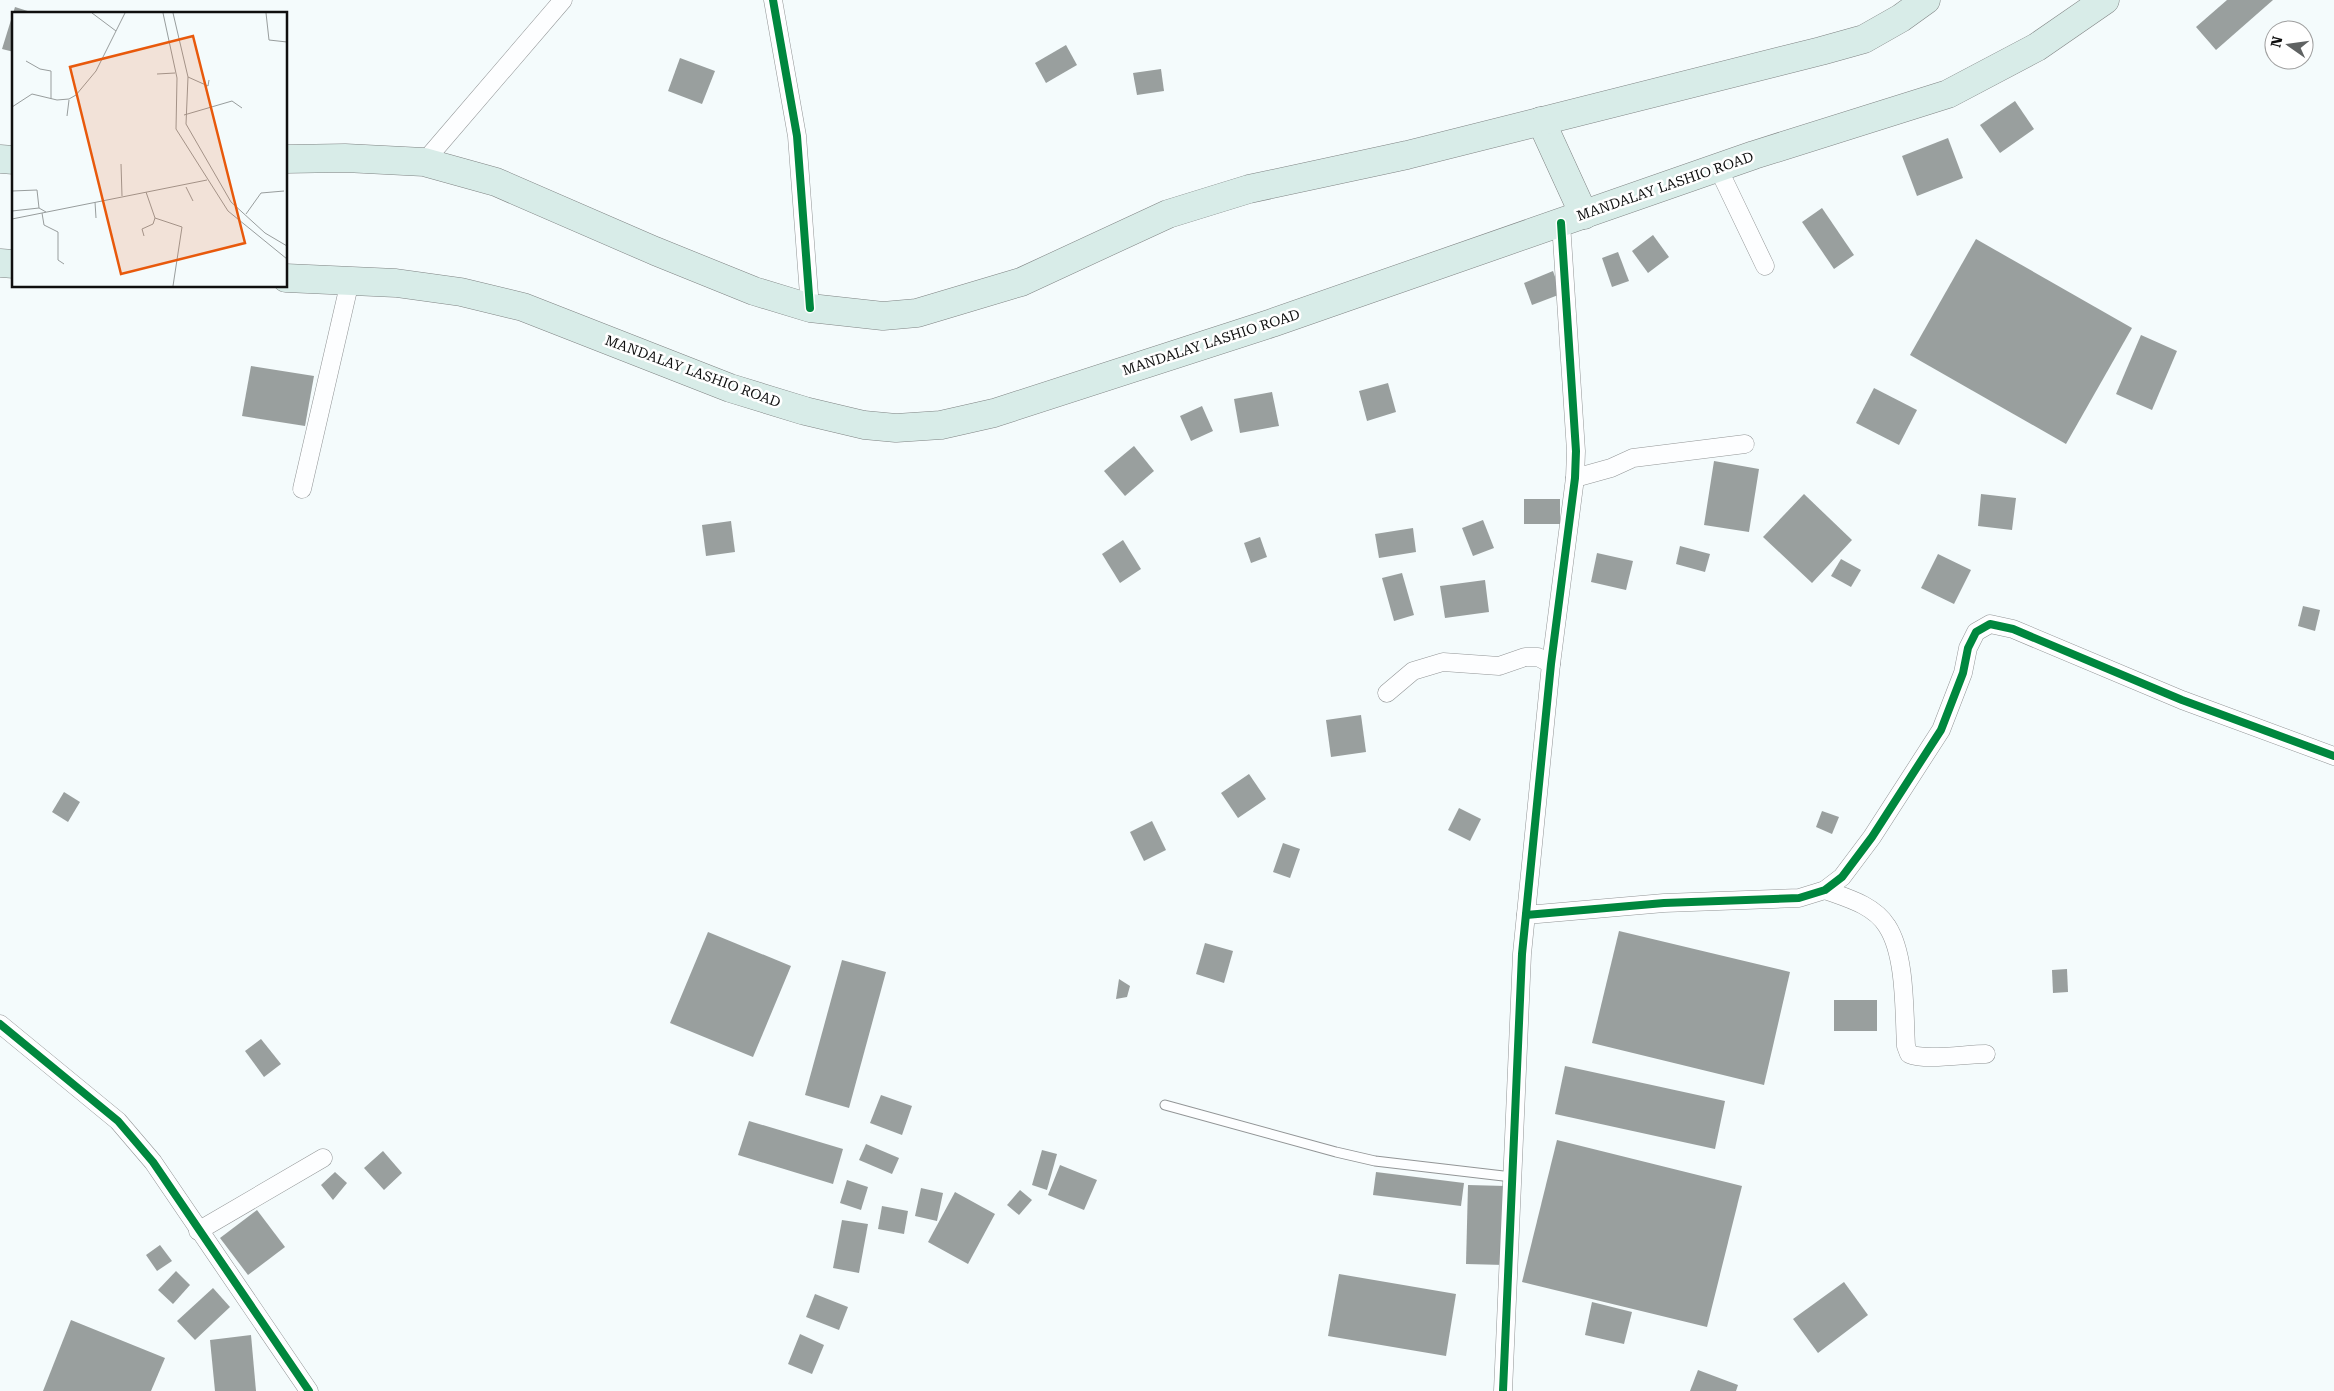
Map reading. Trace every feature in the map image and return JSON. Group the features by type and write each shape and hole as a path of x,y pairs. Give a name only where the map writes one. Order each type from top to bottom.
{"highway":[{"path":"288,159 345,158 424,162 496,182 664,255 754,291 810,308 883,316 917,313 1021,282 1168,214 1204,202 1249,189 1407,155 1864,38 1901,18 1926,0"},
{"name":"MANDALAY LASHIO ROAD","path":"288,278 396,283 461,292 523,307 730,388 805,411 864,425 896,428 941,425 994,412 1272,323 1718,168 1948,94 2037,47 2105,0"},
{"path":"1541,120 1573,219"}],"street":[{"path":"424,162 563,0"},
{"path":"773,0 797,136 810,308"},
{"path":"1718,168 1765,266"},
{"path":"1503,1391 1526,915 1550,664 1575,478 1573,219"},
{"path":"302,489 350,281"},
{"path":"1575,478 1611,468 1633,458 1745,444"},
{"path":"1526,915 1664,903 1798,898 1825,890 1842,877 1872,837 1941,730 1963,673 1968,648 1976,632 1990,624 2013,629 2182,700 2334,756"},
{"path":"1387,693 1413,671 1443,662 1499,666 1525,657 1538,657 1550,664"},
{"path":"1825,890 1859,902 1887,926 1899,954 1906,1046 1909,1054 1932,1058 1959,1054 1986,1054"},
{"path":"0,1024 118,1121 153,1162 198,1231 309,1391"},
{"path":"198,1231 323,1158"}],"lane":[{"path":"1165,1105 1375,1161 1512,1177"}],"building":[{"path":"2227,0 2273,0 2216,50 2196,27"},
{"path":"15,7 31,12 13,12"},
{"path":"12,17 12,52 2,49"},
{"path":"1066,45 1077,65 1046,83 1035,63"},
{"path":"680,58 715,71 702,104 668,91"},
{"path":"1161,69 1164,91 1137,95 1133,73"},
{"path":"2015,101 2034,129 2000,153 1980,125"},
{"path":"1948,138 1963,178 1917,196 1902,156"},
{"path":"1822,208 1854,255 1834,269 1802,222"},
{"path":"1653,235 1669,257 1648,273 1632,251"},
{"path":"1976,239 2132,328 2066,444 1910,355"},
{"path":"1618,252 1629,281 1612,287 1602,258"},
{"path":"1553,271 1561,294 1532,305 1524,283"},
{"path":"2141,335 2177,351 2152,410 2116,394"},
{"path":"251,366 314,376 305,426 242,416"},
{"path":"1388,383 1396,412 1367,421 1359,391"},
{"path":"1874,388 1917,410 1899,445 1856,423"},
{"path":"1272,392 1279,426 1240,433 1234,399"},
{"path":"1202,406 1213,431 1191,441 1180,416"},
{"path":"1134,446 1154,471 1125,496 1104,471"},
{"path":"1714,461 1759,469 1749,532 1704,525"},
{"path":"1804,494 1852,540 1812,583 1763,537"},
{"path":"1981,494 2016,498 2012,530 1978,526"},
{"path":"1524,499 1560,499 1560,524 1524,524"},
{"path":"1483,520 1494,548 1473,556 1462,528"},
{"path":"731,521 735,552 706,556 702,525"},
{"path":"1413,528 1416,552 1379,558 1375,534"},
{"path":"1260,537 1267,557 1251,563 1244,543"},
{"path":"1123,540 1141,569 1120,583 1102,554"},
{"path":"1680,546 1710,554 1705,572 1676,564"},
{"path":"1597,553 1633,561 1626,590 1591,582"},
{"path":"1938,554 1971,570 1954,604 1921,588"},
{"path":"1841,559 1861,570 1851,587 1831,576"},
{"path":"1402,573 1414,615 1394,621 1382,578"},
{"path":"1485,580 1489,612 1445,618 1440,586"},
{"path":"2303,606 2320,610 2315,631 2298,626"},
{"path":"1361,715 1366,752 1331,757 1326,720"},
{"path":"1249,774 1266,799 1238,818 1221,793"},
{"path":"64,792 80,802 68,822 52,812"},
{"path":"1459,808 1481,819 1470,841 1448,830"},
{"path":"1822,811 1839,817 1832,834 1816,827"},
{"path":"1152,821 1166,850 1144,861 1130,832"},
{"path":"1283,843 1300,849 1290,878 1273,872"},
{"path":"1619,931 1790,972 1764,1085 1592,1043"},
{"path":"708,932 791,966 753,1057 670,1023"},
{"path":"1205,943 1233,951 1224,983 1196,974"},
{"path":"842,960 886,972 849,1108 805,1095"},
{"path":"2067,969 2068,992 2053,993 2052,970"},
{"path":"1119,979 1130,986 1127,997 1116,999"},
{"path":"1834,1000 1877,1000 1877,1031 1834,1031"},
{"path":"261,1039 281,1064 264,1077 245,1051"},
{"path":"1565,1066 1725,1101 1715,1149 1555,1114"},
{"path":"881,1095 912,1106 902,1135 870,1123"},
{"path":"749,1121 843,1149 833,1184 738,1155"},
{"path":"1557,1140 1742,1186 1707,1327 1522,1282"},
{"path":"866,1144 899,1158 892,1174 859,1160"},
{"path":"1042,1150 1057,1154 1047,1190 1032,1185"},
{"path":"383,1151 402,1173 384,1190 364,1168"},
{"path":"1060,1165 1097,1180 1084,1210 1048,1195"},
{"path":"335,1172 347,1183 333,1200 321,1185"},
{"path":"1376,1172 1464,1183 1461,1206 1373,1195"},
{"path":"847,1180 868,1187 861,1210 840,1203"},
{"path":"1468,1185 1506,1186 1504,1265 1466,1264"},
{"path":"921,1188 943,1193 937,1221 915,1216"},
{"path":"1020,1190 1032,1200 1019,1215 1007,1205"},
{"path":"955,1192 995,1214 968,1264 928,1242"},
{"path":"882,1206 908,1211 904,1234 878,1229"},
{"path":"257,1210 285,1247 248,1275 220,1238"},
{"path":"842,1220 868,1224 859,1273 833,1268"},
{"path":"160,1245 172,1261 157,1271 146,1255"},
{"path":"176,1271 190,1285 173,1304 158,1290"},
{"path":"1339,1274 1456,1294 1446,1356 1328,1336"},
{"path":"1844,1282 1868,1315 1818,1353 1793,1319"},
{"path":"213,1288 230,1307 195,1340 177,1321"},
{"path":"815,1294 848,1307 839,1330 806,1317"},
{"path":"1592,1302 1632,1312 1624,1344 1585,1335"},
{"path":"71,1320 165,1358 151,1391 43,1391"},
{"path":"800,1334 824,1345 812,1374 788,1364"},
{"path":"251,1335 256,1391 215,1391 210,1340"},
{"path":"1698,1370 1738,1385 1736,1391 1690,1391"}],"cycle path":[{"path":"773,0 797,136 810,308"},
{"path":"1503,1391 1522,954 1551,664 1575,478 1576,451 1561,223"},
{"path":"1526,915 1664,903 1799,898 1825,890 1842,877 1872,837 1941,730 1963,673 1968,648 1976,632 1990,624 2013,629 2182,700 2334,756"},
{"path":"0,1024 118,1121 153,1162 309,1391"}]}
